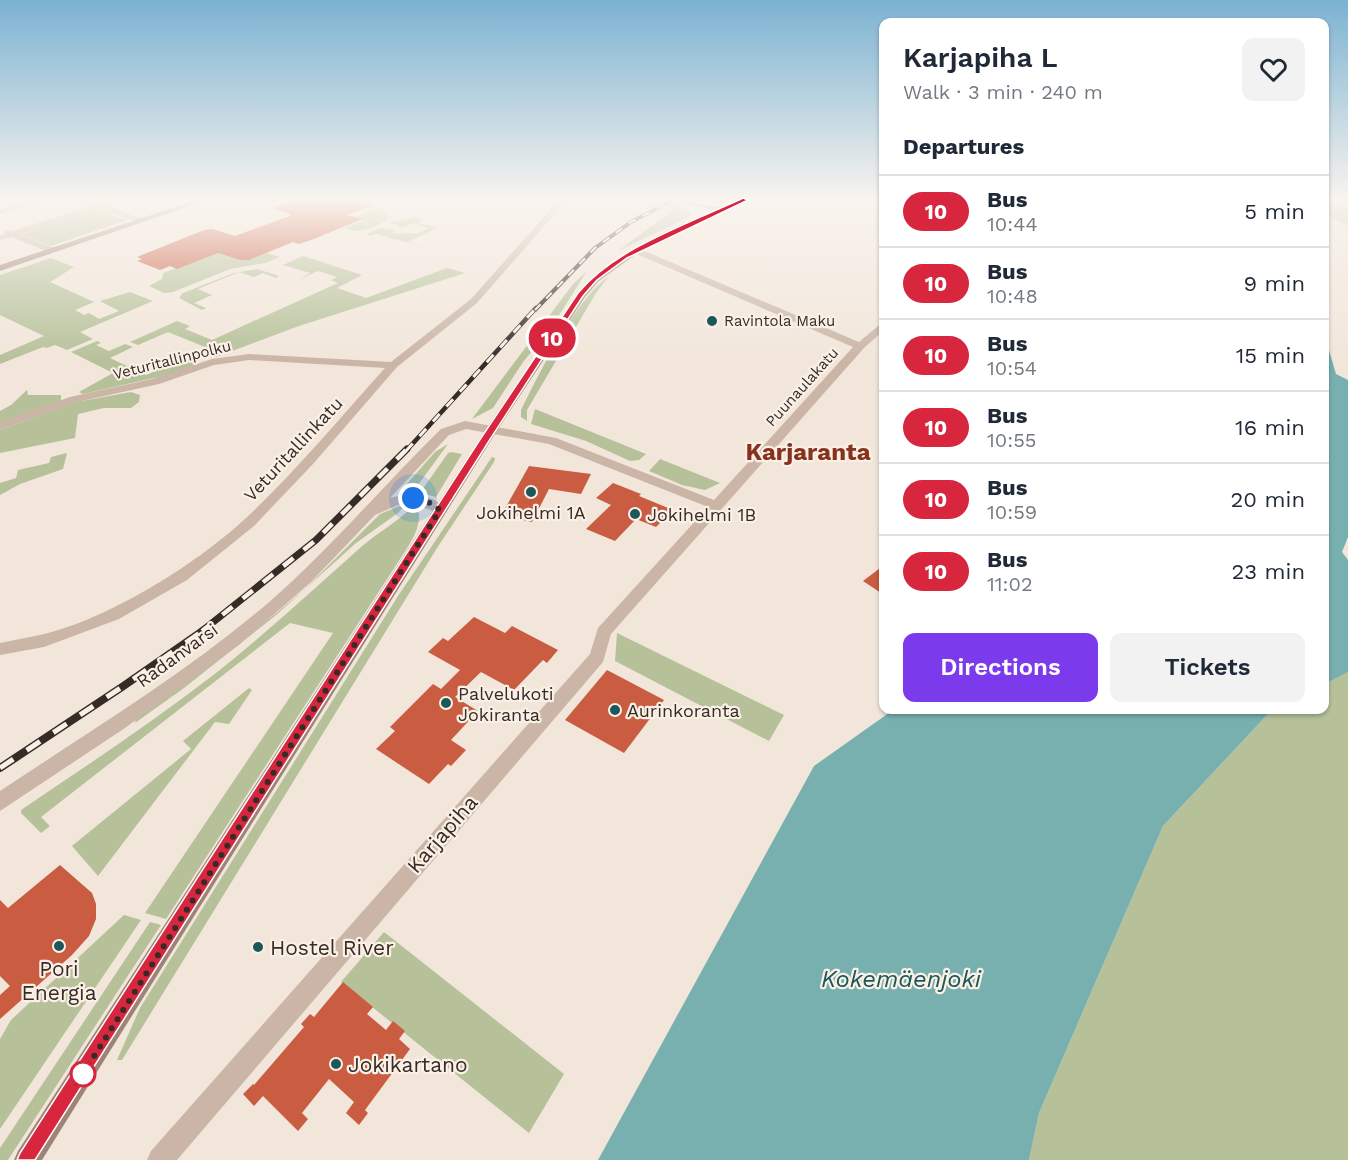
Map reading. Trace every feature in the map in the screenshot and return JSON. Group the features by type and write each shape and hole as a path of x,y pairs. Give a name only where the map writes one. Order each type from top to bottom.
{"main road":[{"path":"0,268 39,254"},
{"path":"27,1160 440,510 587,286 610,266 631,254"}],"street":[{"name":"Veturitallinkatu","path":"0,649 44,641 113,615 182,576 249,523 309,461 393,365 474,301 515,254"},
{"name":"Puunaulakatu","path":"643,254 860,346 717,506"},
{"path":"860,346 879,329"},
{"name":"Veturitallinpolku","path":"0,426 74,399 156,382 212,362 249,357 393,365"},
{"path":"492,429 536,437 577,449 717,506"},
{"name":"Radanvarsi","path":"0,802 194,669 306,578 424,453 448,439 492,429"},
{"name":"Radanvarsi","path":"361,521 393,501 413,498 428,502 440,510"},
{"name":"Karjapiha","path":"160,1160 597,657 604,632 717,506"}],"green space":[{"path":"215,254 243,259 263,254 280,257 265,263 230,269 173,292 164,293 149,286 162,279 163,273"},
{"path":"303,256 362,275 337,288 366,298 447,268 465,273 299,326 216,357 197,352 205,347 168,332 138,345 130,342 177,321 190,326 185,329 212,340 338,283 331,280 337,277 318,271 299,280 310,273 283,265"},
{"path":"51,258 74,267 50,282 94,302 75,310 84,315 89,313 99,319 119,311 100,301 130,292 153,301 80,332 93,339 67,350 55,345 43,347 0,364 0,355 44,336 0,315 0,275"},
{"path":"257,269 279,276 276,278 263,273 254,277 239,272"},
{"path":"587,271 549,331 523,362 493,408 472,419 573,284"},
{"path":"238,272 198,289 212,295 194,303 206,308 202,310 179,298 183,293"},
{"path":"609,276 596,293 527,410 527,421 521,417 521,410 548,357 571,319 596,287"},
{"path":"97,341 101,343 96,345 109,351 125,344 133,347 110,358 146,375 187,357 198,364 167,375 83,394 79,392 113,373 71,352"},
{"path":"27,390 28,395 61,395 61,401 0,424 0,411 11,405"},
{"path":"131,392 140,395 139,402 131,408 104,408 78,414 75,438 0,453 0,430 76,402"},
{"path":"535,409 646,454 639,460 630,461 586,441 531,424"},
{"path":"448,444 412,493 398,494 435,452"},
{"path":"67,453 63,469 20,484 0,495 0,483 16,478 18,470 49,463 51,457"},
{"path":"448,453 462,454 436,497 420,493"},
{"path":"492,457 495,458 494,462 437,548 122,1060 117,1060 140,1008 398,596"},
{"path":"660,459 720,483 705,490 682,485 649,471"},
{"path":"407,503 398,513 356,543 275,616 184,688 135,723 136,719 274,615 306,588 380,514"},
{"path":"411,508 419,513 419,519 410,544 166,919 145,913 333,633 290,623 41,817 50,826 41,833 21,813 21,810 144,726 216,673 361,547"},
{"path":"617,633 784,715 769,741 615,661"},
{"path":"1348,672 1348,1160 1029,1160 1039,1113 1163,826 1267,715 1329,714 1329,682"},
{"path":"249,688 252,690 229,724 215,722 98,876 72,846 191,749 183,741"},
{"path":"124,915 141,920 0,1129 0,1039 11,1020"},
{"path":"150,922 161,925 8,1160 0,1160 0,1148"},
{"path":"384,932 564,1074 529,1133 341,982"}],"water":[{"path":"1329,350 1336,374 1348,380 1348,537 1342,552 1348,560 1348,672 1329,682"},
{"name":"Kokemäenjoki","path":"887,714 1269,714 1163,826 1039,1113 1029,1160 598,1160 814,766"}],"building":[{"path":"144,254 215,254 177,269 170,266 160,270 137,261 142,259 137,257"},
{"path":"222,254 263,254 249,260 240,260"},
{"name":"Jokihelmi 1A","path":"529,466 591,474 581,494 549,489 532,522 518,519 520,516 502,514"},
{"name":"Jokihelmi 1B","path":"613,483 673,510 656,527 636,519 615,541 586,529 611,505 596,498"},
{"path":"879,569 879,592 863,581"},
{"name":"Palvelukoti Jokiranta","path":"474,617 505,633 512,626 558,650 547,663 543,660 514,690 481,672 455,697 478,711 451,740 466,750 451,766 448,764 429,784 376,749 395,731 390,727 433,684 441,689 460,670 428,652 443,638 448,641"},
{"name":"Aurinkoranta","path":"607,670 664,700 624,753 565,720"},
{"name":"Pori Energia","path":"60,865 92,893 96,904 96,919 89,936 72,955 0,1019 0,995 10,986 0,976 0,900 8,908"},
{"name":"Jokikartano","path":"343,982 373,1007 367,1014 386,1030 393,1021 405,1031 399,1039 410,1049 365,1110 368,1113 359,1125 346,1113 354,1102 329,1079 302,1113 308,1119 298,1131 263,1096 254,1106 243,1094 254,1085 304,1027 301,1024 310,1014 314,1017"}],"railway":[{"path":"535,310 589,254"},
{"path":"406,451 536,308"},
{"path":"202,631 316,540 407,449"},
{"path":"0,768 204,630"}],"bus line":[{"name":"10","path":"28,1160 308,722 484,441 580,295 594,278 630,254"}],"place":[{"name":"Ravintola Maku","path":"712,321"},
{"name":"Jokihelmi 1A","path":"531,492"},
{"name":"Jokihelmi 1B","path":"635,514"},
{"name":"Palvelukoti Jokiranta","path":"446,703"},
{"name":"Aurinkoranta","path":"615,710"},
{"name":"Pori Energia","path":"59,946"},
{"name":"Hostel River","path":"258,947"},
{"name":"Jokikartano","path":"336,1064"}],"district":[{"name":"Karjaranta","path":"808,452"}],"route":[{"path":"83,1074 77,1083 308,722 440,510 428,502 413,498"}]}
